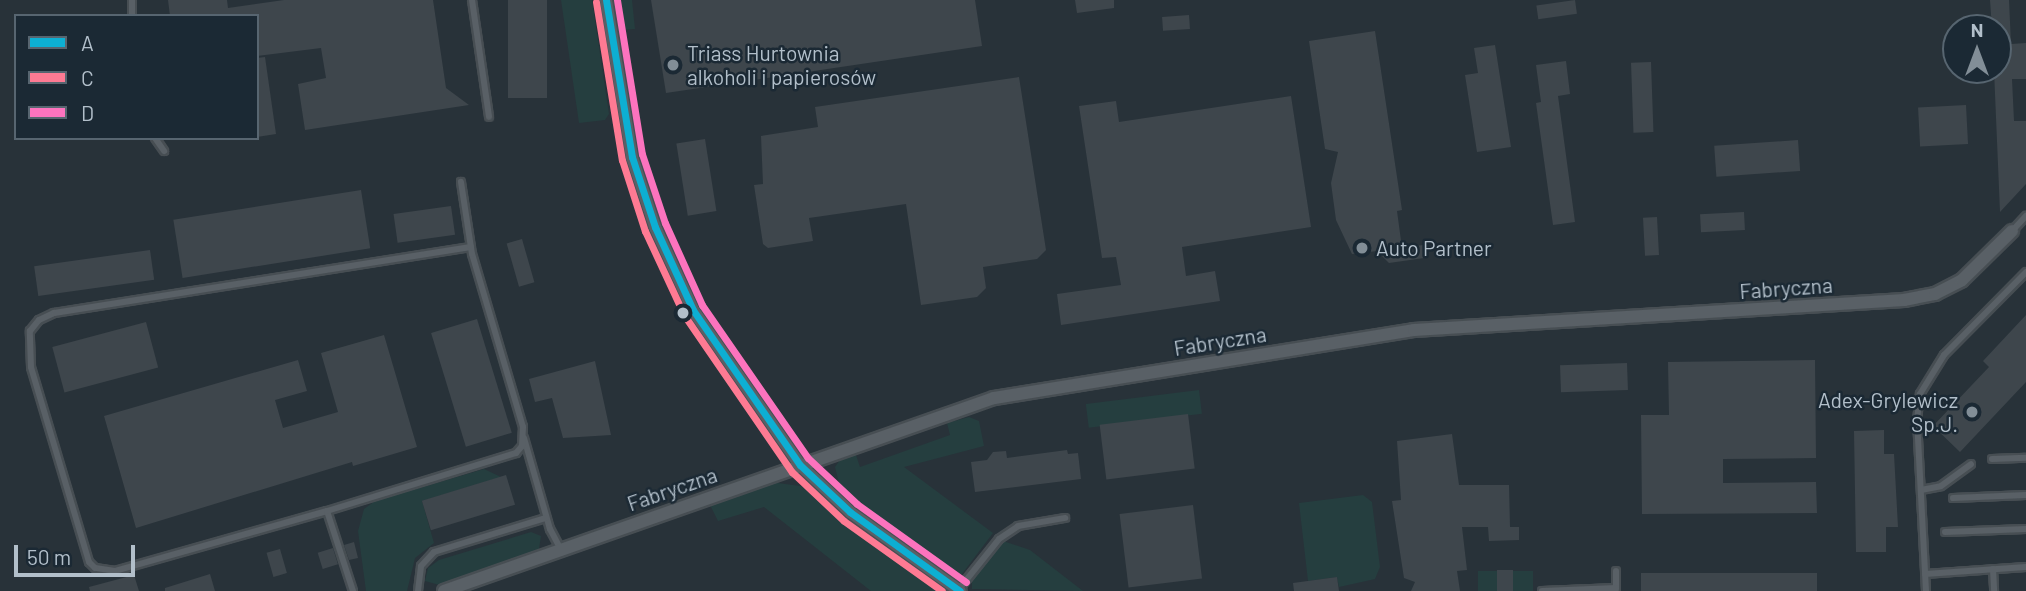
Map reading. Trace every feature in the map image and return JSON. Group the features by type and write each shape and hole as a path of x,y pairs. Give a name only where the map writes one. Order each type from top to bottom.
{"street":[{"path":"606,0 632,157 663,248 715,346 800,465 850,512 959,591"},
{"name":"Fabryczna","path":"444,591 957,408 1037,389 1414,330 1904,300 1935,294 1962,280 2012,232"}],"lane":[{"path":"472,0 489,117"},
{"path":"156,140 164,150"},
{"path":"461,182 471,247 547,518 560,548"},
{"path":"2012,232 2026,216"},
{"path":"471,247 54,313 39,320 30,331 31,367 89,562 95,568 115,571 516,453 524,437"},
{"path":"1926,591 1917,421 1928,376 2026,272"},
{"path":"1992,459 2026,458"},
{"path":"1921,491 1941,486 1970,464"},
{"path":"1953,498 2026,495"},
{"path":"327,510 353,591"},
{"path":"418,591 421,566 434,552 547,518"},
{"path":"959,591 999,539 1018,526 1065,518"},
{"path":"1945,532 2026,529"},
{"path":"1925,573 2026,567"},
{"path":"1993,569 1994,591"},
{"path":"1542,591 1616,590 1616,571"}],"green space":[{"path":"561,0 592,0 609,114 605,120 579,123"},
{"path":"614,0 632,0 635,29 619,30"},
{"path":"1199,390 1202,414 1089,428 1086,404"},
{"path":"969,417 979,421 984,446 904,467 993,533 962,574 951,576 841,491 835,467 842,457 855,452 860,467 950,435 947,423"},
{"path":"484,469 501,477 422,501 434,543 415,558 407,591 366,591 358,531 364,509 375,501"},
{"path":"770,482 808,487 938,591 871,591 764,507 718,521 710,505"},
{"path":"1363,495 1372,502 1380,567 1375,579 1339,587 1337,577 1308,581 1299,503"},
{"path":"531,532 541,536 539,549 443,586 425,581 428,568 439,560"},
{"path":"1003,541 1030,550 1083,591 972,589 972,581"},
{"path":"1478,571 1533,571 1533,591 1478,591"}],"building":[{"path":"168,0 227,0 228,8 284,0 433,0 446,88 469,105 305,130 298,84 326,78 321,48 259,56 259,14 170,14"},
{"path":"508,0 547,0 547,98 508,98"},
{"path":"651,0 975,0 982,46 666,93"},
{"path":"1075,0 1114,0 1114,8 1077,13"},
{"path":"1575,0 1577,14 1538,19 1536,5"},
{"path":"1990,0 2009,0 2010,14 1991,14"},
{"path":"1189,15 1190,29 1163,31 1162,17"},
{"path":"1375,31 1402,210 1397,211 1402,248 1423,245 1424,258 1389,263 1377,251 1352,254 1336,220 1331,183 1338,152 1325,149 1309,41"},
{"path":"2026,43 2026,79 2012,79 2012,44"},
{"path":"1495,45 1511,147 1477,152 1465,75 1478,73 1474,48"},
{"path":"265,57 276,134 259,137 259,58"},
{"path":"1566,61 1570,94 1558,96 1575,222 1553,225 1536,103 1541,102 1536,65"},
{"path":"1651,62 1653,132 1633,133 1631,63"},
{"path":"1019,77 1046,250 1037,259 983,267 986,288 977,297 921,305 906,204 809,218 813,241 768,248 763,244 754,185 763,184 761,136 818,127 815,107"},
{"path":"2012,79 2014,121 2026,121 2026,184 2000,212 1995,84 2012,84"},
{"path":"1291,96 1311,227 1182,247 1186,276 1215,271 1220,301 1061,325 1057,294 1121,285 1116,257 1102,258 1079,106 1116,101 1119,122"},
{"path":"1966,105 1968,144 1920,146 1918,108"},
{"path":"705,139 716,211 688,216 676,144"},
{"path":"1798,140 1800,171 1716,177 1714,146"},
{"path":"361,190 370,248 183,278 173,220"},
{"path":"451,206 455,235 398,243 394,214"},
{"path":"1744,212 1745,230 1701,232 1700,214"},
{"path":"1657,217 1659,255 1645,256 1643,218"},
{"path":"522,239 534,282 519,287 507,243"},
{"path":"150,250 154,280 38,296 34,266"},
{"path":"2026,315 2026,382 1960,452 1933,426 1989,367 1983,361"},
{"path":"477,319 512,433 466,447 431,333"},
{"path":"146,322 158,367 64,393 52,347"},
{"path":"384,335 417,447 353,466 352,462 136,528 104,416 298,360 307,391 275,400 283,428 338,412 321,353"},
{"path":"1815,360 1816,458 1723,459 1723,483 1816,482 1817,513 1642,514 1641,415 1669,415 1668,362"},
{"path":"595,361 611,435 563,438 552,398 535,402 529,379"},
{"path":"1627,363 1628,390 1561,392 1560,365"},
{"path":"1188,414 1195,469 1106,479 1100,425"},
{"path":"1884,430 1884,454 1894,454 1898,527 1886,527 1886,552 1856,552 1854,431"},
{"path":"1452,434 1459,485 1509,485 1510,527 1519,527 1519,540 1489,541 1488,527 1462,527 1467,570 1457,571 1460,591 1411,591 1415,582 1404,578 1392,501 1401,500 1397,441"},
{"path":"1067,450 1068,454 1078,453 1081,479 975,492 971,462 987,460 993,452 1006,451 1007,458"},
{"path":"506,475 515,505 431,530 422,501"},
{"path":"1193,505 1202,578 1129,587 1120,514"},
{"path":"354,542 358,558 349,560 344,545"},
{"path":"333,548 338,564 323,569 318,553"},
{"path":"280,549 287,573 273,577 267,553"},
{"path":"1497,570 1513,570 1513,591 1497,591"},
{"path":"1641,573 1817,573 1817,591 1641,591"},
{"path":"210,574 215,591 165,591 165,588"},
{"path":"134,575 139,591 90,591 89,587"},
{"path":"1337,577 1339,591 1294,591 1293,583"}],"transit line":[{"name":"A","path":"606,0 632,157 655,227 693,310 800,465 850,512 960,591"},
{"name":"D","path":"617,0 642,154 665,223 702,305 808,458 857,504 966,582"},
{"name":"C","path":"596,2 622,160 645,231 684,315 792,472 844,521 942,591"}],"place":[{"name":"Triass Hurtownia alkoholi i papierosów","path":"673,65"},
{"name":"Auto Partner","path":"1362,248"},
{"name":"Adex-Grylewicz Sp.J.","path":"1972,412"}]}
